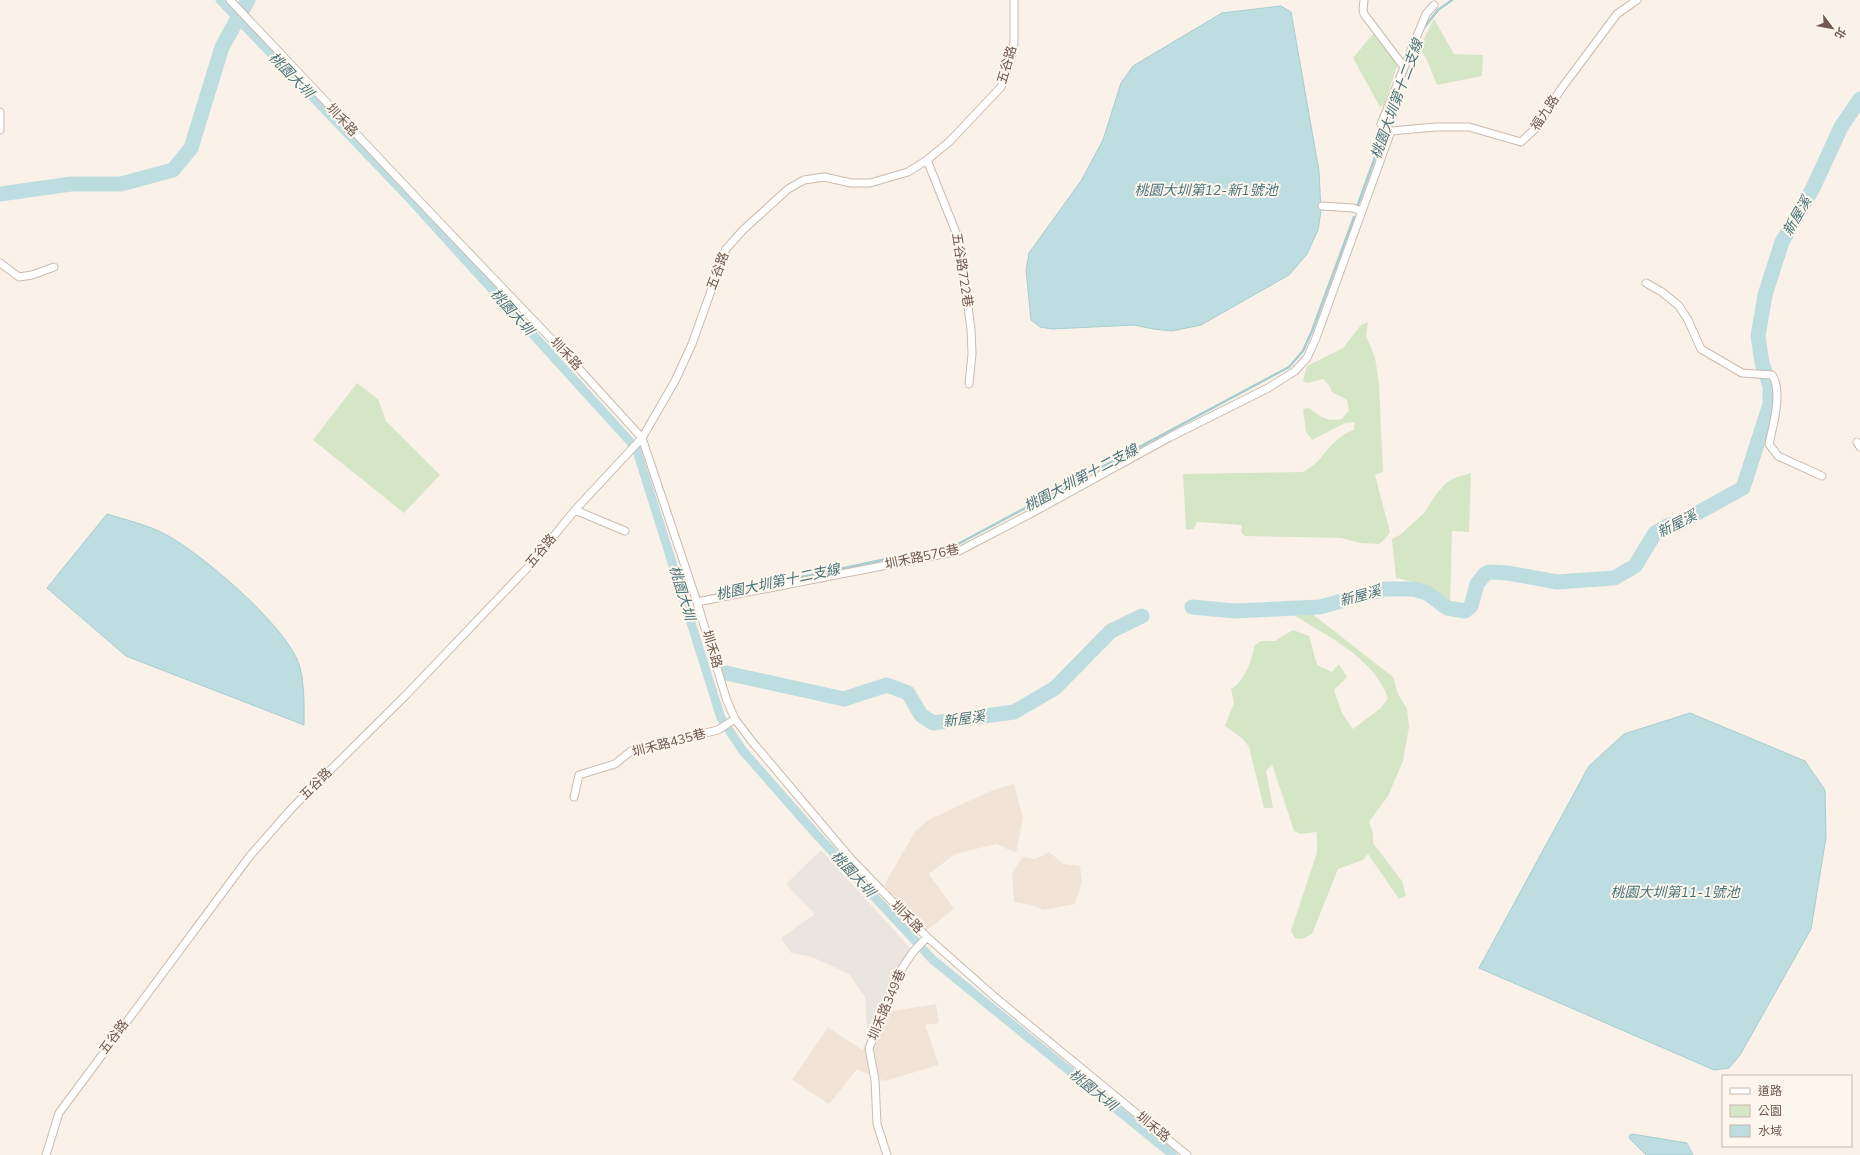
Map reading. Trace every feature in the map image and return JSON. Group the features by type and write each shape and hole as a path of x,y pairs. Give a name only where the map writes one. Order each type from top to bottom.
{"street":[{"name":"五谷路","path":"46,1155 58,1113 249,857 292,808 407,694 531,564 575,510 642,438 675,381 692,344 726,249 743,230 788,189 804,180 824,177 851,183 870,182 908,172 927,160 956,136 1001,87 1010,62 1014,43 1014,0"},
{"path":"1364,0 1362,10 1364,14 1404,67"},
{"name":"福九路","path":"1391,131 1436,127 1469,127 1521,142 1536,129 1561,89 1617,14 1637,0"},
{"name":"圳禾路","path":"232,2 562,350 642,438 697,602 734,721 852,860 926,939 1187,1155"},
{"path":"1391,131 1381,124 1426,14 1434,5"},
{"path":"0,112 0,130"},
{"name":"圳禾路576巷","path":"697,602 959,551 1170,437 1268,388 1295,371 1307,358 1391,131"},
{"name":"五谷路722巷","path":"927,160 959,240 971,329 972,354 969,384"},
{"path":"1322,206 1353,208 1362,211"},
{"path":"0,263 19,277 32,275 54,267"},
{"path":"1646,283 1662,292 1679,306 1688,320 1701,349 1742,373 1772,375 1775,380 1776,406 1769,444 1778,456 1822,476"},
{"path":"575,510 625,531"},
{"name":"圳禾路435巷","path":"574,796 579,775 615,764 631,751 722,728 734,721"},
{"name":"圳禾路349巷","path":"887,1155 877,1124 875,1080 869,1048 901,970 913,952 926,939"}],"shaded area":[{"path":"1014,784 1023,818 1016,853 996,844 955,854 929,874 954,909 927,930 884,885 916,830 930,819 993,790"},
{"path":"821,850 911,949 892,980 871,1030 867,1029 865,997 849,974 812,957 791,953 781,938 815,914 786,884"},
{"path":"1049,852 1064,864 1080,866 1082,881 1075,904 1044,910 1031,905 1014,902 1012,874 1022,857 1035,859"},
{"path":"936,1004 939,1023 925,1025 939,1065 885,1081 857,1069 829,1104 792,1080 828,1027 862,1050 886,1012"}],"green space":[{"path":"1434,19 1454,54 1483,55 1482,76 1437,85 1426,58 1419,48"},
{"path":"1377,29 1399,61 1384,105 1380,107 1353,58"},
{"path":"1368,322 1366,336 1375,357 1379,384 1383,472 1375,475 1390,532 1385,539 1379,544 1361,543 1341,538 1245,536 1241,532 1242,525 1197,522 1194,529 1186,530 1183,474 1303,472 1316,462 1338,439 1354,430 1355,422 1345,423 1312,440 1306,432 1303,409 1309,408 1321,416 1332,420 1342,419 1349,410 1347,400 1332,392 1329,385 1323,379 1307,383 1303,381 1307,366 1343,348 1361,325"},
{"path":"357,383 378,399 386,421 440,475 404,513 313,440"},
{"path":"1471,473 1469,532 1452,531 1450,603 1424,587 1396,578 1392,539 1400,535 1425,512 1437,493 1446,483 1454,478"},
{"path":"1311,613 1393,677 1398,694 1407,709 1409,727 1403,761 1388,796 1369,822 1373,833 1373,843 1402,881 1406,896 1399,899 1368,854 1363,860 1338,869 1312,934 1302,939 1295,938 1291,931 1317,852 1317,832 1300,834 1294,831 1272,764 1266,771 1273,808 1264,808 1249,747 1243,739 1225,726 1234,703 1231,689 1241,681 1247,670 1255,645 1261,641 1275,641 1293,630 1309,636 1317,665 1332,672 1339,664 1347,677 1334,690 1342,713 1353,729 1381,708 1388,698 1372,671 1348,649 1294,615"}],"water":[{"name":"桃園大圳第12-新1號池","path":"1281,6 1291,12 1319,171 1321,211 1318,230 1307,254 1289,275 1201,325 1172,331 1134,325 1052,329 1040,327 1031,320 1026,270 1029,253 1081,181 1103,140 1121,83 1133,66 1222,13"},
{"path":"107,514 137,523 165,534 199,556 238,589 274,626 288,643 300,666 303,682 304,725 126,656 47,588"},
{"name":"桃園大圳第11-1號池","path":"1690,713 1805,761 1825,790 1826,837 1811,929 1740,1055 1729,1068 1714,1070 1479,968 1589,766 1624,734"},
{"path":"1632,1134 1687,1143 1693,1155 1646,1155 1630,1139 1629,1136"}],"waterway":[{"name":"桃園大圳","path":"220,0 410,199 636,448 721,718 743,751 815,833 933,960 1173,1155"},
{"path":"0,194 71,184 121,184 173,170 191,148 222,47 248,0"},
{"name":"桃園大圳第十二支線","path":"1423,29 1438,10 1452,0"},
{"name":"桃園大圳第十二支線","path":"1357,207 1410,61"},
{"name":"新屋溪","path":"1192,607 1235,611 1320,607 1385,589 1414,589 1427,593 1447,608 1465,611 1471,606 1477,584 1485,574 1489,572 1508,573 1557,582 1614,578 1635,566 1655,533 1667,526 1681,522 1743,488 1770,404 1770,386 1762,363 1758,336 1765,295 1782,242 1813,188 1841,127 1860,99"},
{"name":"桃園大圳第十二支線","path":"706,597 958,544 1289,367 1303,351 1312,331 1354,217"},
{"name":"桃園大圳第十二支線","path":"685,602 694,600"},
{"name":"新屋溪","path":"726,673 844,699 887,685 908,693 921,715 933,723 1014,712 1055,688 1111,631 1142,616"}]}
